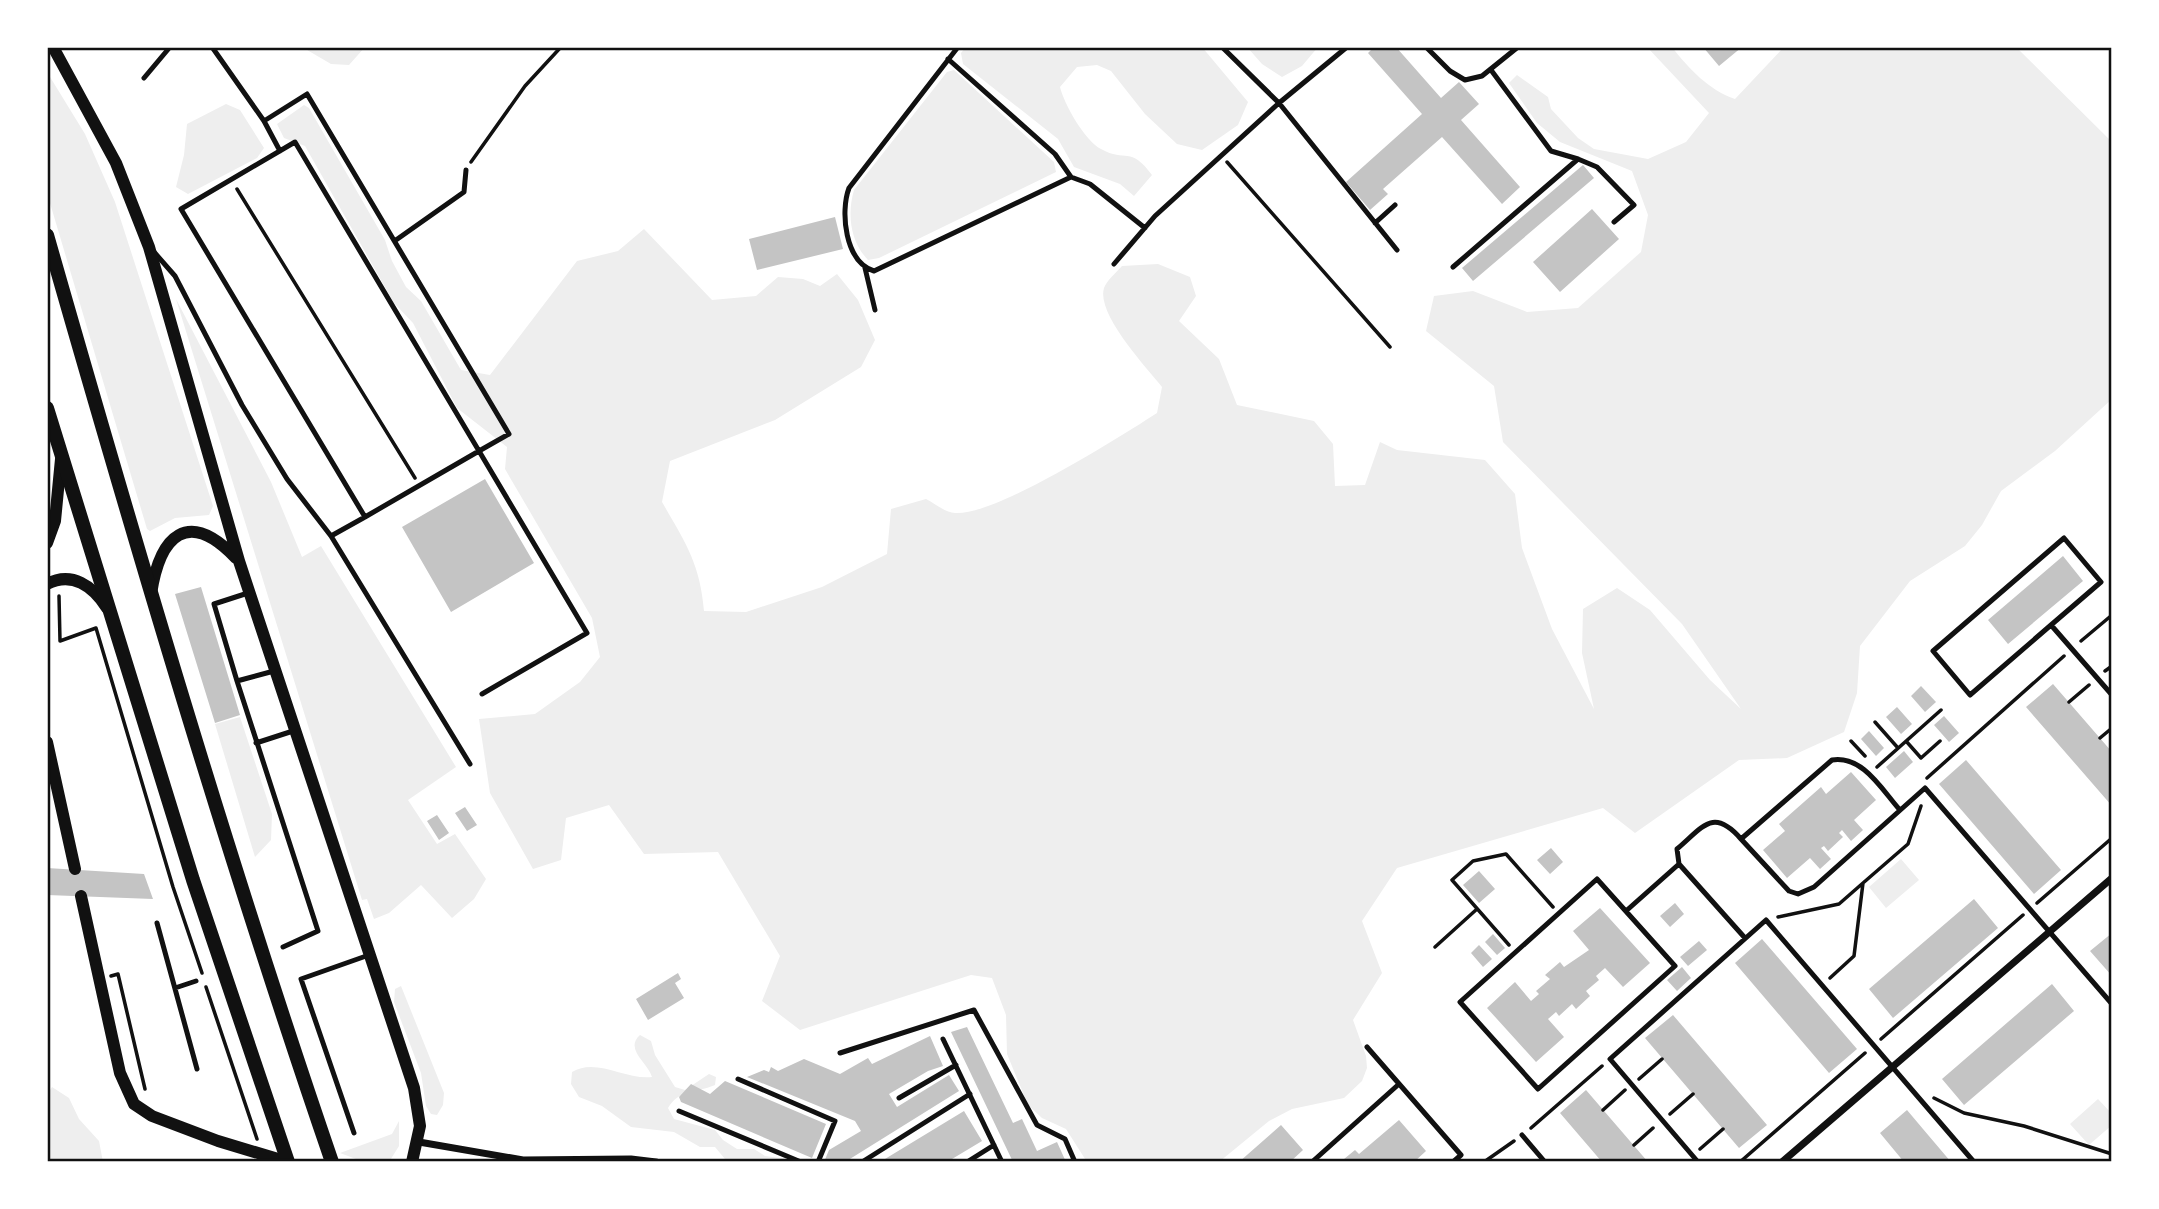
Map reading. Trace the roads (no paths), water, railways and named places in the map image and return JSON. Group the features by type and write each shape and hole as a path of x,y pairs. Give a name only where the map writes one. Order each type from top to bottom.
{"main road":[{"path":"47,235 151,598 233,867 332,1162"},
{"path":"47,408 194,880 288,1162"}],"street":[{"path":"53,47 116,163 149,247 239,561 414,1088 419,1142 412,1162"},
{"path":"47,543 55,521 61,458"},
{"path":"151,598 155,566 163,549 180,535 199,530 212,535 239,561"},
{"path":"53,585 58,579 73,579 88,586 114,620"},
{"path":"47,742 75,869"},
{"path":"1782,1162 2112,878"},
{"path":"81,896 120,1073 134,1104 152,1116 218,1141 288,1162"},
{"path":"419,1142 523,1160 631,1159 656,1162"}],"lane":[{"path":"144,78 170,47"},
{"path":"212,47 264,121 280,151"},
{"path":"875,310 865,268 855,257 845,224 843,204 849,188 958,47"},
{"path":"1222,47 1279,103 1397,250"},
{"path":"1114,264 1144,228 1221,155 1347,47"},
{"path":"1426,47 1450,71 1465,80 1482,76 1518,47"},
{"path":"948,59 1055,154 1071,177 1090,184 1144,228"},
{"path":"1491,70 1551,151 1597,167 1634,205 1614,222"},
{"path":"264,121 307,94 509,434 331,536"},
{"path":"365,517 181,209 295,142 587,633 482,694"},
{"path":"1453,267 1578,159"},
{"path":"396,240 464,192 466,170"},
{"path":"865,268 874,271 1071,177"},
{"path":"1374,223 1395,205"},
{"path":"149,247 175,276 242,405 286,479 331,536 470,764"},
{"path":"2064,538 2102,582 2050,625 1970,695 1933,651 2064,538"},
{"path":"251,592 214,604 256,743 318,931 283,947"},
{"path":"2050,625 2112,695"},
{"path":"237,681 276,671"},
{"path":"256,743 296,730"},
{"path":"1741,839 1832,760 1852,760 1900,810"},
{"path":"1745,938 1679,864 1677,849 1709,822 1724,822 1784,886 1798,894 1814,887 1925,788 2112,1004"},
{"path":"1626,911 1679,864"},
{"path":"1597,879 1626,911 1675,966 1538,1089 1460,1002 1597,879"},
{"path":"1698,1162 1610,1059 1766,920 1895,1066 1975,1162"},
{"path":"157,923 197,1069"},
{"path":"355,1133 301,979 369,955"},
{"path":"175,988 196,981"},
{"path":"840,1053 974,1010 1037,1125 1065,1139 1075,1162"},
{"path":"943,1040 1002,1162"},
{"path":"1367,1046 1461,1155 1453,1162"},
{"path":"899,1098 956,1065"},
{"path":"738,1079 835,1121 818,1162"},
{"path":"1312,1162 1399,1084"},
{"path":"862,1162 970,1094"},
{"path":"679,1111 801,1162"},
{"path":"1522,1135 1545,1162"},
{"path":"967,1162 994,1145"}]}
